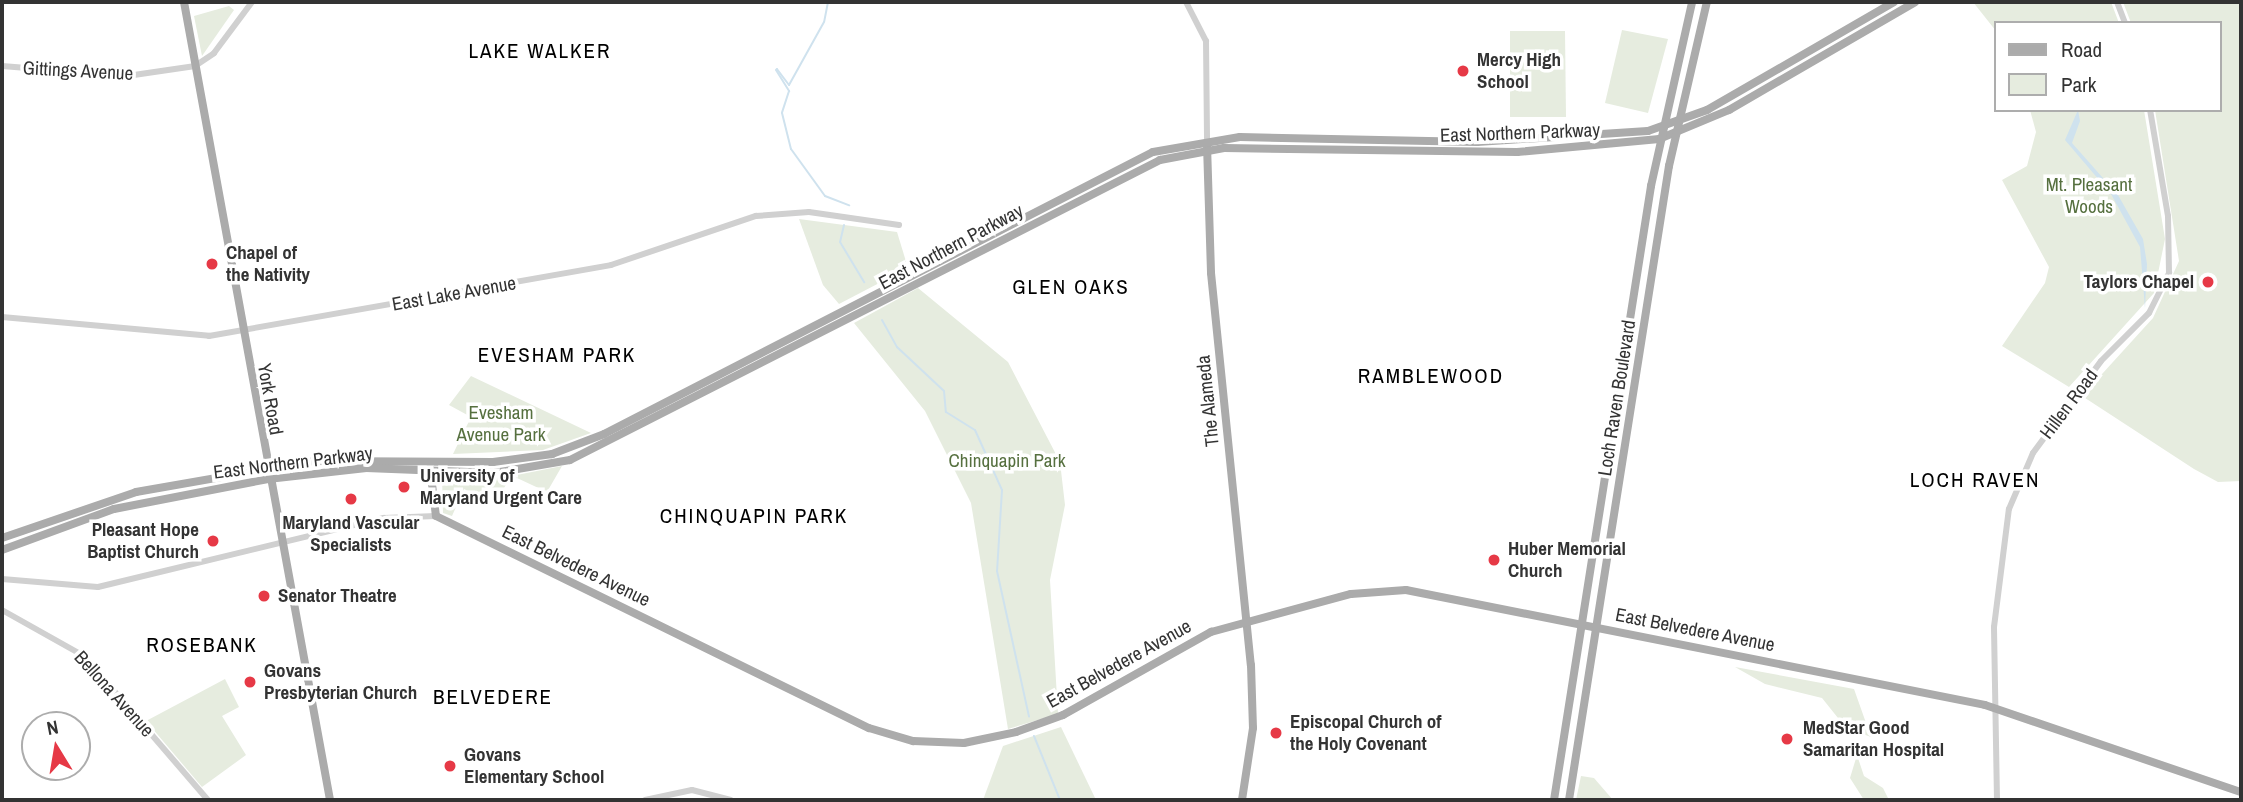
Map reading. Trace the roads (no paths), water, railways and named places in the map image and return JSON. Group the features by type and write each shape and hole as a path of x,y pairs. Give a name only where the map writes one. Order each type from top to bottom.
{"main road":[{"name":"York Road","path":"184,2 279,543 330,800"},
{"name":"Loch Raven Boulevard","path":"1554,800 1659,139 1692,2"},
{"name":"Loch Raven Boulevard","path":"1569,800 1676,133 1707,2"},
{"name":"East Northern Parkway","path":"2,538 111,498 267,469 339,459 510,461 584,443 1107,171 1207,140 1477,142 1614,136 1662,127 1679,122 1894,2"},
{"name":"East Northern Parkway","path":"2,550 114,509 268,479 353,469 511,471 589,453 1120,176 1207,150 1503,152 1659,139 1729,110 1914,2"},
{"name":"The Alameda","path":"1207,140 1212,273 1247,622 1253,716 1242,800"},
{"path":"433,459 436,516"},
{"name":"East Belvedere Avenue","path":"436,516 869,728 922,743 979,741 1038,726 1176,647 1247,622 1391,590 1582,623 1994,708 2241,792"}],"street":[{"path":"195,66 214,53 252,2"},
{"name":"The Alameda","path":"1186,2 1206,41 1207,140"},
{"path":"2117,2 2124,21"},
{"name":"Gittings Avenue","path":"2,66 138,76 195,66"},
{"name":"Hillen Road","path":"1997,800 1994,708 1998,559 2017,486 2034,453 2101,361 2158,300 2169,274 2168,216 2150,112"},
{"name":"East Lake Avenue","path":"2,317 194,337 242,331 611,265 755,216 809,212 899,225"},
{"name":"East Belvedere Avenue","path":"2,579 98,587 392,516 436,516"},
{"name":"Bellona Avenue","path":"2,610 84,656 208,800"},
{"path":"645,800 692,790 731,800"}],"water":[{"path":"2078,112 2080,121 2072,143 2118,195 2143,239 2147,264 2145,308 2140,247 2111,194 2065,140"}],"waterway":[{"path":"828,2 824,22 789,85 776,70 789,91 782,113 791,149 825,196 849,205"},
{"path":"844,225 840,242 864,282"},
{"path":"882,320 897,347 944,391 946,412 975,430 1002,490 997,571 1029,717"},
{"path":"1034,736 1060,800"}],"place":[{"name":"Mercy High School","path":"1463,71"},
{"name":"Chapel of the Nativity","path":"212,264"},
{"name":"Taylors Chapel","path":"2208,282"},
{"name":"University of Maryland Urgent Care","path":"404,487"},
{"name":"Maryland Vascular Specialists","path":"351,499"},
{"name":"Pleasant Hope Baptist Church","path":"213,541"},
{"name":"Huber Memorial Church","path":"1494,560"},
{"name":"Senator Theatre","path":"264,596"},
{"name":"Govans Presbyterian Church","path":"250,682"},
{"name":"Episcopal Church of the Holy Covenant","path":"1276,733"},
{"name":"MedStar Good Samaritan Hospital","path":"1787,739"},
{"name":"Govans Elementary School","path":"450,766"}],"district":[{"name":"LAKE WALKER","path":"540,51"},
{"name":"GLEN OAKS","path":"1071,287"},
{"name":"EVESHAM PARK","path":"557,355"},
{"name":"RAMBLEWOOD","path":"1431,376"},
{"name":"LOCH RAVEN","path":"1975,480"},
{"name":"CHINQUAPIN PARK","path":"754,516"},
{"name":"ROSEBANK","path":"202,645"},
{"name":"BELVEDERE","path":"493,697"}],"park label":[{"name":"Mt. Pleasant Woods","path":"2089,196"},
{"name":"Evesham Avenue Park","path":"501,424"},
{"name":"Chinquapin Park","path":"1007,461"}]}
